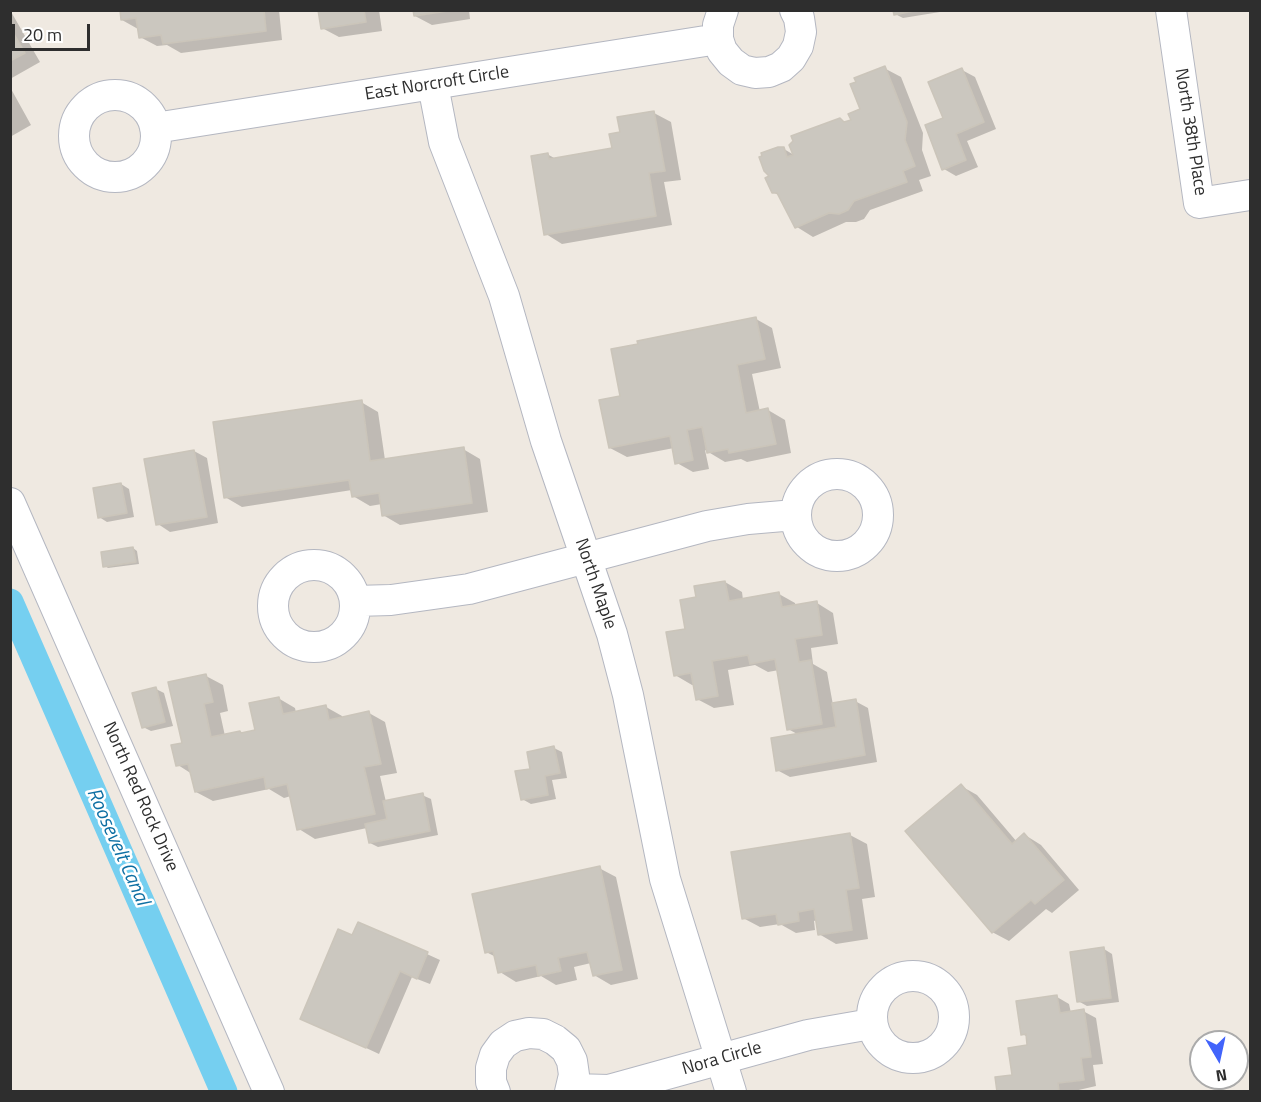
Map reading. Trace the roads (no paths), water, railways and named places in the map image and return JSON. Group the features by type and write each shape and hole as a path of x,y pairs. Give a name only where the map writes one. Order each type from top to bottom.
{"street":[{"name":"East Norcroft Circle","path":"155,128 433,85 721,25 722,51 736,66 755,73 769,72 781,67 792,58 798,46 801,32 795,10"},
{"name":"North 38th Place","path":"1171,10 1199,203 1251,195"},
{"name":"North Maple","path":"433,85 444,142 504,296 546,441 612,634 628,696 665,879 731,1092"},
{"name":"North Red Rock Drive","path":"10,503 269,1092"},
{"path":"355,601 391,600 469,589 707,526 748,519 795,515"},
{"name":"Nora Circle","path":"495,1092 491,1082 491,1068 495,1055 503,1044 515,1036 529,1033 543,1034 566,1049 572,1061 574,1075 571,1090 609,1090 808,1035 871,1024"}],"waterway":[{"name":"Roosevelt Canal","path":"10,602 224,1092"}]}
